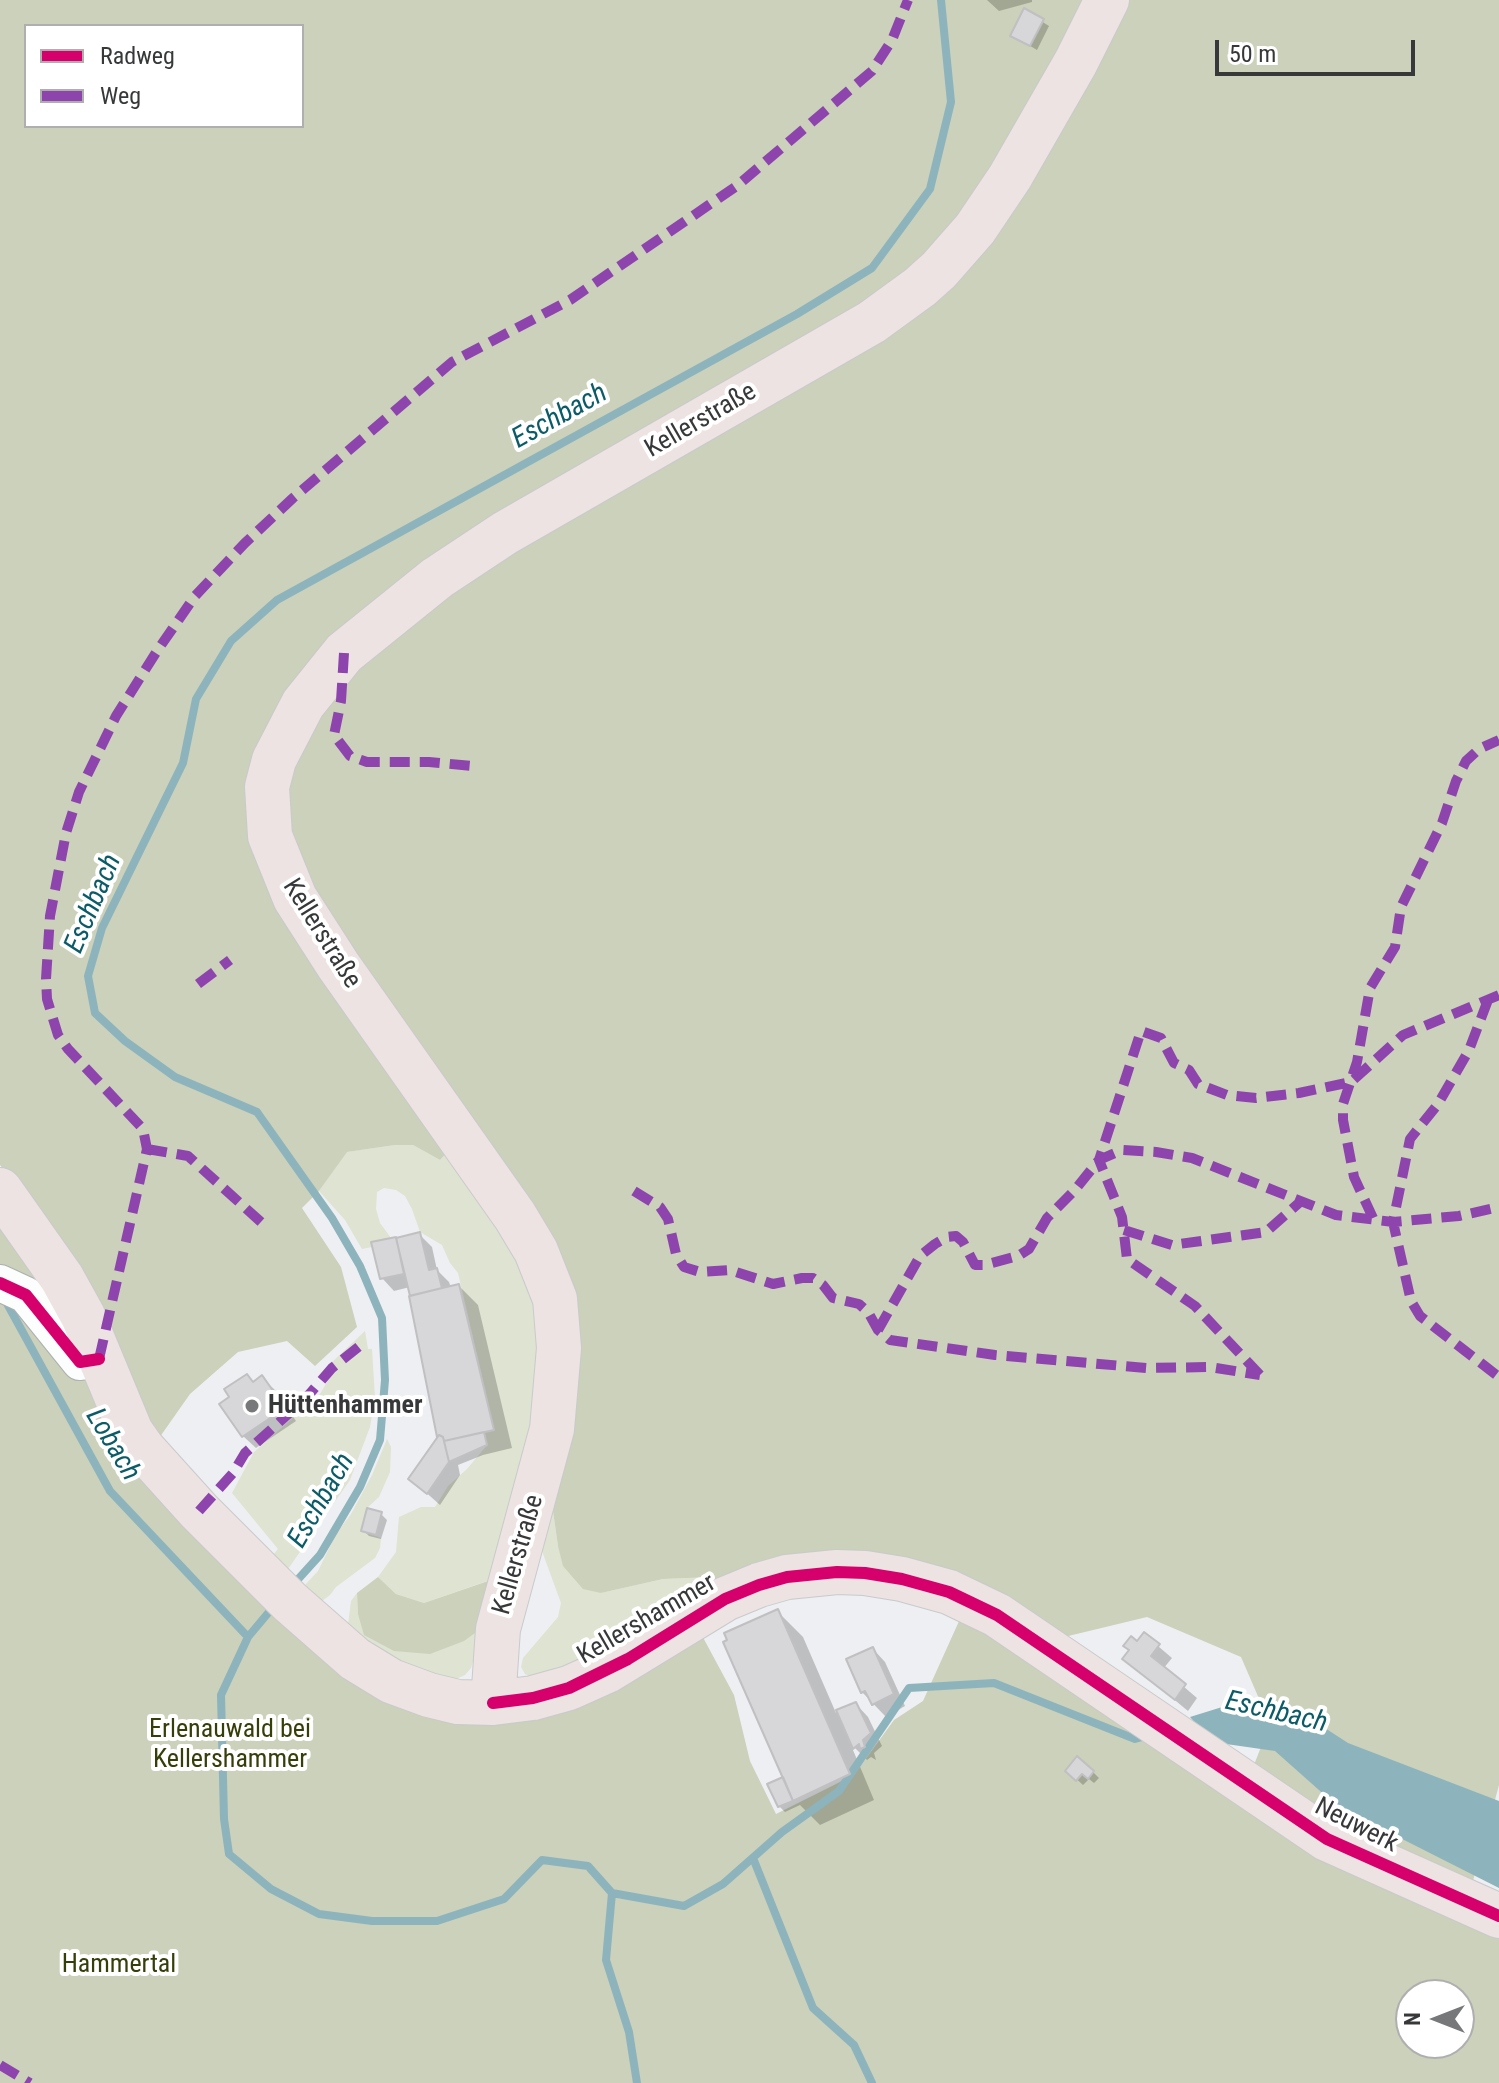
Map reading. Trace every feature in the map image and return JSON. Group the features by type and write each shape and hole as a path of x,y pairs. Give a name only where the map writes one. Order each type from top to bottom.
{"main road":[{"name":"Kellerstraße","path":"493,1703 498,1629 552,1429 559,1348 555,1299 542,1262 515,1216 347,978 295,898 270,836 266,803 274,760 303,704 337,661 377,624 437,578 505,533 838,343 920,287 939,270 975,229 1031,143 1107,0"},
{"name":"Kellershammer","path":"0,1190 62,1278 83,1316 131,1432 143,1449 199,1511 282,1594 337,1644 391,1681 443,1698 493,1703 533,1698 577,1685 628,1659 725,1599 759,1585 787,1577 837,1572 865,1573 949,1592 997,1615 1204,1755"},
{"name":"Neuwerk","path":"1204,1755 1327,1839 1499,1916"}],"street":[{"path":"13,1289 80,1362 99,1359"}],"green space":[{"path":"0,0 1089,0 973,208 912,273 398,587 254,797 453,1146 440,1160 413,1145 347,1152 319,1191 302,1208 341,1267 357,1327 315,1366 287,1341 238,1352 190,1394 157,1441 36,1211 0,1165"},
{"path":"1120,0 1499,0 1499,1785 1471,1888 1390,1853 1252,1770 1270,1724 1241,1657 1147,1617 1060,1638 976,1589 726,1582 712,1577 663,1579 601,1593 583,1589 563,1566 550,1490 571,1319 340,948 279,805 323,697 417,609 905,314"},
{"path":"413,1145 440,1160 453,1146 529,1264 547,1371 493,1593 487,1581 424,1603 396,1594 378,1577 396,1552 399,1517 421,1507 435,1507 448,1486 487,1445 484,1432 494,1429 458,1273 442,1245 420,1232 405,1196 396,1190 384,1188 377,1192 376,1209 380,1223 391,1238 371,1242 372,1247 362,1249 345,1220 319,1191 346,1152"},
{"path":"0,1220 70,1326 98,1408 415,1707 699,1630 734,1695 750,1761 776,1814 854,1775 894,1720 923,1701 960,1619 1499,1931 1499,2083 0,2083"},
{"path":"365,1331 368,1349 372,1349 375,1398 370,1427 350,1480 288,1569 273,1555 278,1549 232,1493 254,1452 320,1394 334,1370 330,1364"},
{"path":"387,1439 391,1447 390,1472 379,1497 367,1508 361,1530 381,1538 380,1548 375,1558 322,1601 317,1600 305,1585 318,1571 336,1534 351,1514"},
{"path":"550,1490 558,1546 601,1593 663,1579 712,1577 726,1582 637,1637 536,1679 525,1674 521,1667 523,1658 558,1617 561,1603 542,1551"},
{"path":"378,1577 396,1594 424,1603 488,1581 493,1593 483,1627 464,1641 430,1654 394,1651 364,1635 358,1614 357,1593"},
{"path":"357,1593 358,1614 483,1628 471,1668 454,1680 423,1677 347,1633 351,1601"}],"water":[{"path":"1235,1703 1294,1708 1348,1743 1499,1801 1499,1888 1337,1806 1275,1751 1212,1742 1190,1717"}],"building":[{"path":"1024,8 1044,19 1030,46 1010,36"},
{"path":"420,1232 429,1270 437,1268 442,1288 410,1296 396,1238"},
{"path":"396,1237 404,1274 380,1279 371,1242"},
{"path":"459,1284 494,1430 444,1441 443,1437 437,1437 409,1296"},
{"name":"Hüttenhammer","path":"247,1374 253,1382 262,1375 285,1408 242,1437 219,1404 229,1397 224,1389"},
{"path":"484,1432 487,1445 449,1462 444,1441"},
{"path":"439,1435 443,1437 449,1462 427,1494 408,1479"},
{"path":"367,1508 382,1512 376,1535 361,1531"},
{"path":"778,1609 850,1774 793,1801 723,1642 727,1640 724,1633"},
{"path":"1144,1632 1160,1644 1151,1656 1186,1684 1175,1700 1122,1659 1129,1650 1123,1646 1131,1636 1137,1641"},
{"path":"873,1647 894,1694 872,1705 865,1691 861,1693 846,1659"},
{"path":"856,1702 871,1733 863,1740 865,1747 860,1749 859,1744 853,1749 836,1710"},
{"path":"1077,1756 1094,1771 1088,1779 1082,1774 1076,1781 1065,1771"},
{"path":"783,1777 793,1801 778,1807 767,1784"}],"waterway":[{"name":"Eschbach","path":"291,1587 320,1555 360,1487 380,1440 385,1380 382,1318 360,1266 332,1218 257,1112 175,1077 125,1041 95,1013 88,976 102,928 183,763 196,699 231,641 277,600 797,314 872,268 930,189 951,102 941,0"},
{"name":"Lobach","path":"4,1298 110,1491 248,1637"},
{"name":"Eschbach","path":"274,1606 248,1637 221,1695 224,1819 229,1854 271,1889 319,1914 372,1921 437,1921 504,1899 542,1860 588,1866 612,1893 684,1906 723,1884 782,1832 839,1791 909,1688 994,1683 1135,1739 1146,1736"},
{"path":"753,1858 813,2008 854,2045 872,2083"},
{"path":"612,1893 606,1960 629,2032 637,2083"}],"marked path":[{"path":"99,1359 147,1149 143,1129 58,1035 47,999 46,979 50,916 66,833 79,792 116,716 195,596 293,498 452,362 570,300 738,185 872,71 892,40 908,0"},
{"path":"344,653 341,701 334,735 350,756 367,762 473,766"},
{"path":"1373,1218 1354,1177 1343,1120 1343,1104 1357,1062 1370,988 1395,947 1401,907 1442,823 1466,761 1479,749 1499,740"},
{"path":"198,984 230,960"},
{"path":"1260,1375 1195,1306 1127,1259 1122,1217 1099,1160 1141,1031 1161,1038 1174,1063 1189,1070 1198,1084 1227,1095 1256,1098 1351,1082 1403,1035 1499,995"},
{"path":"1488,1000 1469,1050 1438,1104 1410,1139 1393,1222 1411,1301 1420,1316 1499,1377"},
{"path":"147,1149 188,1156 262,1223"},
{"path":"878,1330 920,1256 935,1244 956,1236 963,1242 975,1265 1018,1256 1029,1249 1047,1218 1099,1160 1122,1150 1192,1158 1336,1215 1393,1222 1459,1216 1499,1207"},
{"path":"634,1191 660,1207 668,1219 676,1254 684,1267 700,1272 730,1270 773,1284 813,1278 833,1298 859,1304 868,1312 878,1330 890,1340 995,1355 1147,1368 1210,1367 1260,1375"},
{"path":"1124,1230 1172,1245 1266,1232 1300,1202"},
{"path":"199,1511 233,1473 245,1453 306,1398 332,1368 366,1341"},
{"path":"0,2065 30,2083"}],"cycle path":[{"path":"0,1283 26,1295 80,1362 99,1359"},
{"path":"493,1703 533,1698 569,1688 628,1659 725,1599 759,1585 787,1577 837,1572 902,1579 949,1592 997,1615 1327,1839 1499,1916"}],"place":[{"name":"Hüttenhammer","path":"252,1406"}],"park label":[{"name":"Erlenauwald bei Kellershammer","path":"230,1745"},
{"name":"Hammertal","path":"119,1965"}]}
